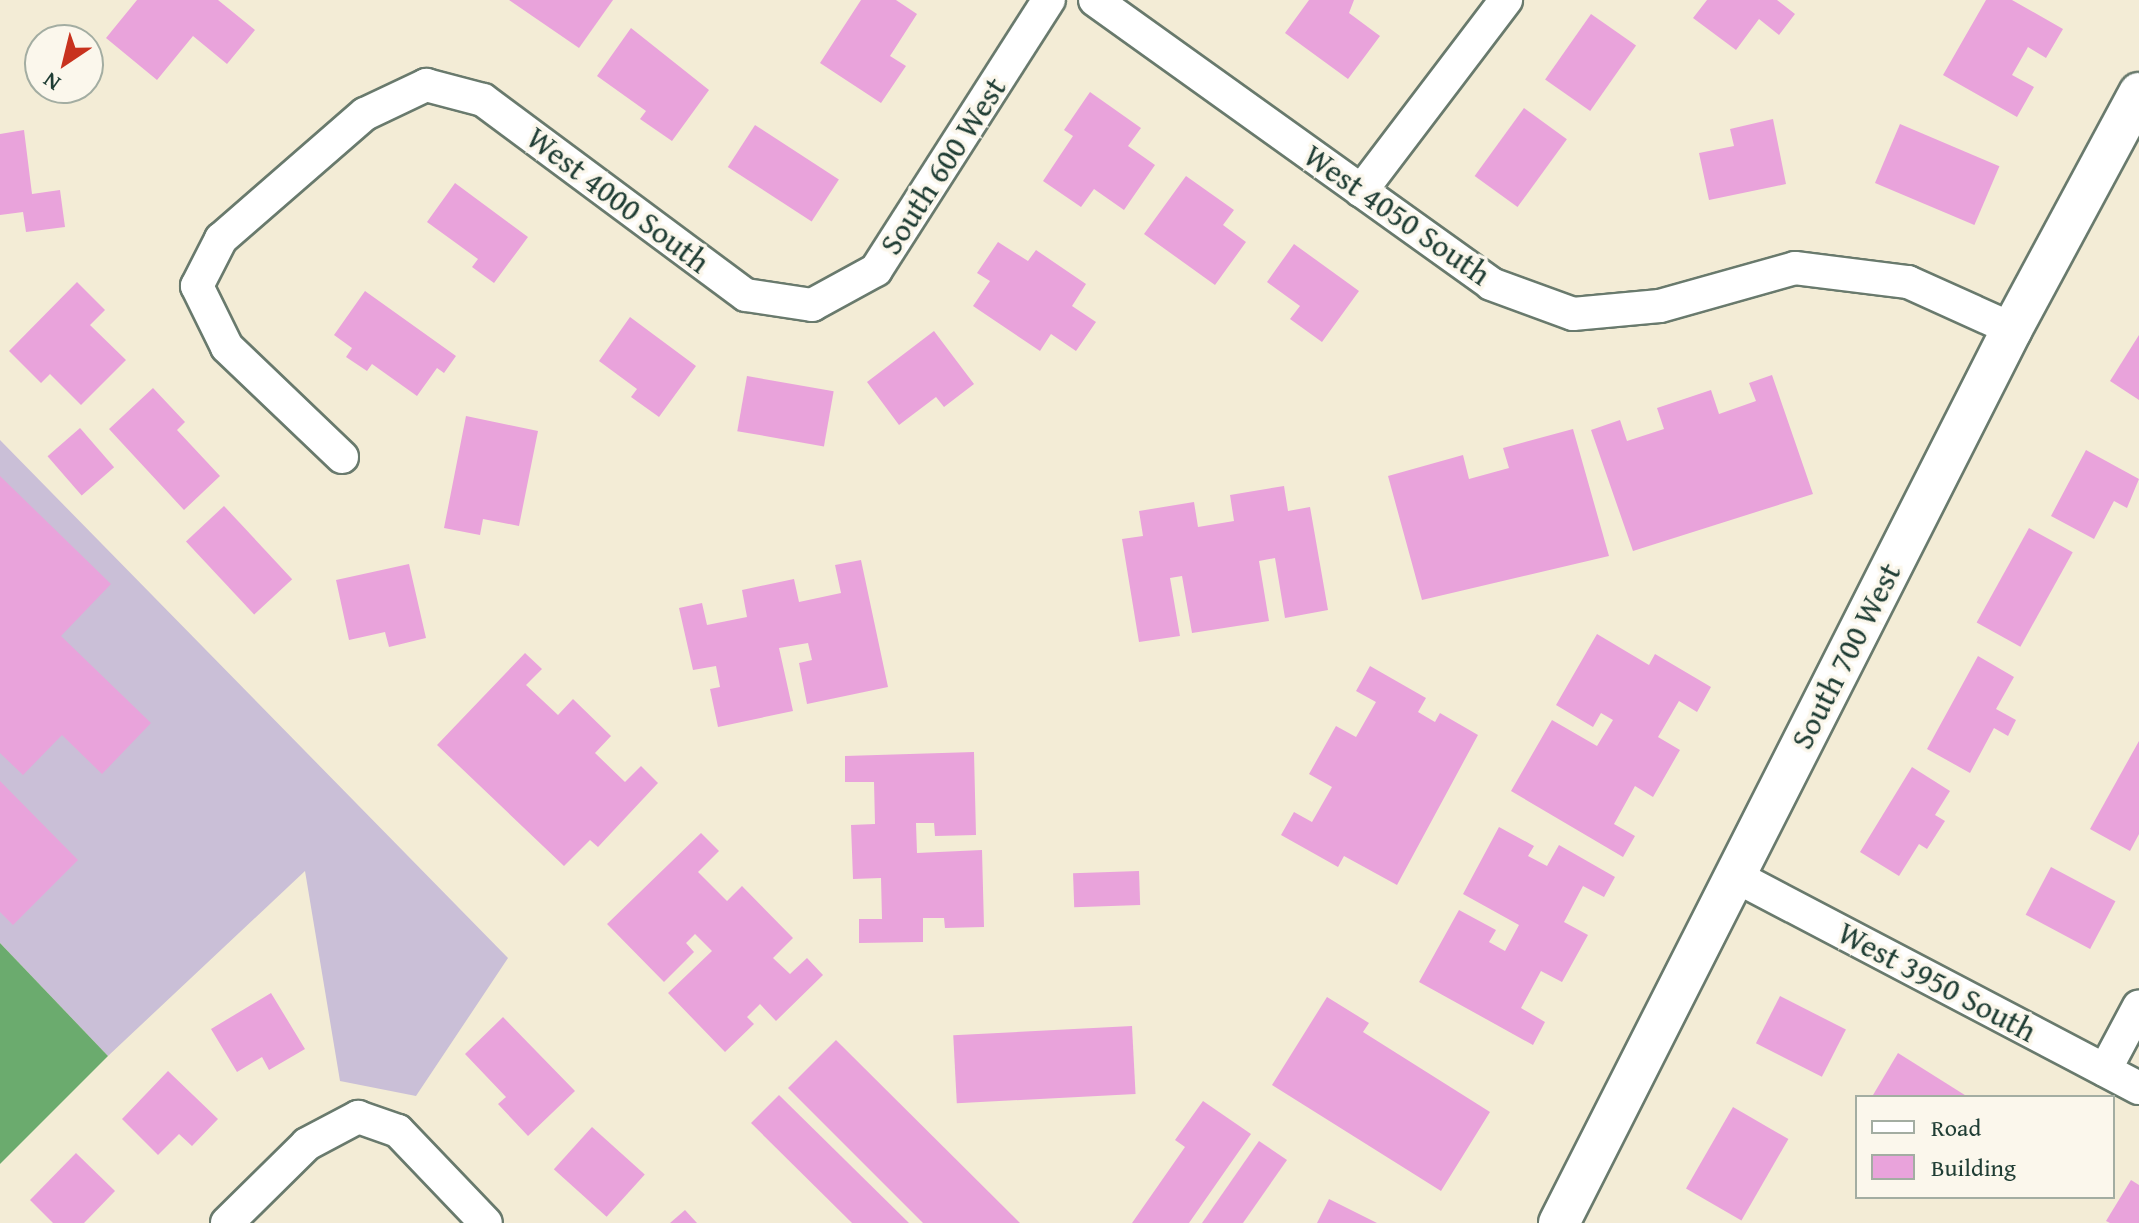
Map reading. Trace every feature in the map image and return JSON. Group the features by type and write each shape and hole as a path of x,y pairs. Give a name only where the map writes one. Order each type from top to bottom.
{"street":[{"name":"South 600 West","path":"812,305 876,270 1049,0"},
{"name":"West 4050 South","path":"1095,0 1491,284 1573,314 1660,306 1795,268 1908,282 2012,329"},
{"path":"1361,191 1506,0"},
{"name":"West 4000 South","path":"342,457 227,347 197,286 221,239 365,114 426,85 483,100 746,295 812,305"},
{"name":"South 700 West","path":"1559,1223 2012,329 2139,93"},
{"name":"West 3950 South","path":"1735,876 2139,1088"},
{"path":"2105,1070 2139,1006"},
{"path":"227,1223 307,1144 358,1117 398,1131 486,1223"}],"shaded area":[{"path":"0,440 508,958 416,1096 340,1081 305,871 108,1056 0,943"}],"green space":[{"path":"0,943 108,1056 0,1164"}],"building":[{"path":"137,0 218,0 255,30 227,64 193,36 157,80 106,38"},
{"path":"509,0 613,0 579,48"},
{"path":"861,0 896,0 917,14 890,56 906,66 881,103 820,63"},
{"path":"1309,0 1354,0 1349,13 1380,36 1348,79 1285,33"},
{"path":"1707,0 1777,0 1795,14 1779,35 1759,19 1736,50 1693,18"},
{"path":"1986,0 2012,0 2063,29 2046,58 2028,47 2012,75 2034,87 2017,117 1943,75"},
{"path":"1591,14 1636,46 1590,111 1545,80"},
{"path":"631,28 709,90 672,141 640,119 646,111 597,76"},
{"path":"1090,92 1141,128 1128,146 1155,165 1124,210 1094,189 1081,207 1043,181 1073,136 1064,130"},
{"path":"1524,108 1567,139 1518,207 1475,176"},
{"path":"1773,119 1786,184 1709,200 1699,153 1734,146 1730,129"},
{"path":"1900,124 1999,166 1974,225 1875,183"},
{"path":"755,125 839,179 812,221 728,167"},
{"path":"24,130 32,194 60,190 65,227 26,232 23,212 0,215 0,134"},
{"path":"1186,176 1234,210 1223,225 1246,242 1215,285 1144,234"},
{"path":"455,183 528,237 494,283 472,267 478,259 427,222"},
{"path":"998,242 1028,261 1036,250 1086,284 1072,306 1096,322 1076,351 1051,334 1040,351 973,306 990,281 977,273"},
{"path":"1294,244 1359,291 1322,342 1290,319 1300,306 1267,282"},
{"path":"77,282 105,310 90,325 126,360 81,405 50,374 41,383 9,351"},
{"path":"365,291 456,356 444,373 437,368 417,396 372,364 367,371 346,357 352,348 334,335"},
{"path":"630,317 696,366 659,417 631,397 637,389 599,361"},
{"path":"934,331 974,384 944,407 936,397 899,425 867,382"},
{"path":"2139,335 2139,400 2110,381"},
{"path":"1772,375 1813,494 1633,551 1591,430 1620,420 1627,441 1664,429 1657,408 1711,390 1719,414 1756,401 1749,383"},
{"path":"747,376 834,391 824,446 737,431"},
{"path":"153,388 185,422 177,430 220,476 184,510 109,429"},
{"path":"466,416 538,431 519,526 483,519 480,535 444,528"},
{"path":"80,428 114,467 82,495 48,456"},
{"path":"1573,429 1609,556 1422,600 1388,476 1463,455 1469,479 1509,468 1503,448"},
{"path":"2086,450 2139,479 2127,508 2114,501 2094,539 2051,516"},
{"path":"0,476 111,584 61,636 151,723 102,774 62,735 23,775 0,753"},
{"path":"1284,486 1288,511 1310,507 1328,610 1285,618 1275,558 1259,561 1269,621 1192,633 1182,576 1170,578 1180,636 1139,642 1122,539 1143,536 1139,511 1194,502 1198,527 1234,521 1230,495"},
{"path":"224,506 292,579 254,615 186,541"},
{"path":"2029,528 2073,552 2020,647 1977,622"},
{"path":"861,560 888,687 807,704 799,663 812,660 808,643 779,648 793,711 718,727 710,689 720,687 716,666 693,670 679,608 702,603 707,625 747,617 742,590 794,579 799,602 841,593 835,565"},
{"path":"409,564 426,638 389,647 385,632 349,640 336,580"},
{"path":"1597,634 1649,665 1655,654 1711,687 1697,712 1679,701 1658,737 1680,750 1653,797 1635,786 1614,824 1635,836 1623,857 1511,791 1552,720 1597,746 1613,720 1601,713 1593,727 1556,705"},
{"path":"525,653 542,669 526,685 558,715 573,699 611,736 595,753 625,782 641,766 658,783 598,847 590,840 564,866 437,745"},
{"path":"1978,656 2014,677 1996,709 2016,720 2008,736 1994,728 1970,773 1927,749"},
{"path":"1370,666 1426,698 1418,712 1435,722 1440,713 1478,735 1397,885 1344,856 1338,867 1281,835 1294,812 1312,822 1332,787 1309,774 1336,726 1356,737 1376,702 1356,691"},
{"path":"2139,741 2139,834 2130,851 2090,829"},
{"path":"974,752 976,835 935,836 934,823 916,823 917,853 982,850 984,927 945,928 944,918 923,918 923,942 859,943 859,919 882,919 881,878 853,879 851,825 875,824 874,782 845,782 845,756"},
{"path":"1912,767 1950,791 1935,815 1945,821 1927,849 1919,844 1899,876 1860,852"},
{"path":"0,781 78,860 13,925 0,912"},
{"path":"1499,827 1534,846 1528,856 1547,866 1559,845 1615,877 1604,897 1583,886 1564,922 1588,935 1562,982 1541,971 1521,1008 1545,1022 1533,1045 1419,982 1459,910 1496,930 1489,942 1505,951 1519,925 1463,894"},
{"path":"701,833 719,851 698,872 727,901 742,886 793,938 773,958 790,974 807,958 823,975 776,1021 760,1004 747,1017 754,1024 725,1052 668,993 712,951 695,934 686,943 694,952 664,982 607,924"},
{"path":"2051,867 2115,901 2090,949 2026,915"},
{"path":"1139,871 1140,905 1074,907 1073,873"},
{"path":"271,993 305,1049 269,1070 262,1057 237,1072 211,1029"},
{"path":"1780,996 1846,1030 1822,1077 1756,1043"},
{"path":"1327,997 1369,1023 1363,1032 1490,1112 1441,1191 1272,1085"},
{"path":"503,1017 575,1091 528,1136 498,1104 506,1097 465,1054"},
{"path":"1132,1026 1136,1094 957,1103 953,1035"},
{"path":"836,1040 1020,1223 923,1223 788,1088"},
{"path":"1898,1053 1965,1095 1873,1095"},
{"path":"168,1071 218,1119 192,1146 179,1134 158,1155 122,1119"},
{"path":"779,1095 909,1223 852,1223 751,1123"},
{"path":"1203,1101 1251,1134 1189,1223 1132,1223 1185,1147 1175,1140"},
{"path":"1733,1107 1788,1139 1741,1220 1686,1188"},
{"path":"592,1127 645,1175 607,1217 554,1169"},
{"path":"1259,1141 1287,1160 1243,1223 1202,1223"},
{"path":"76,1153 115,1191 84,1223 53,1223 30,1200"},
{"path":"2131,1180 2139,1185 2139,1223 2106,1221"},
{"path":"1329,1199 1377,1223 1317,1223"},
{"path":"685,1210 697,1223 670,1223"}]}
